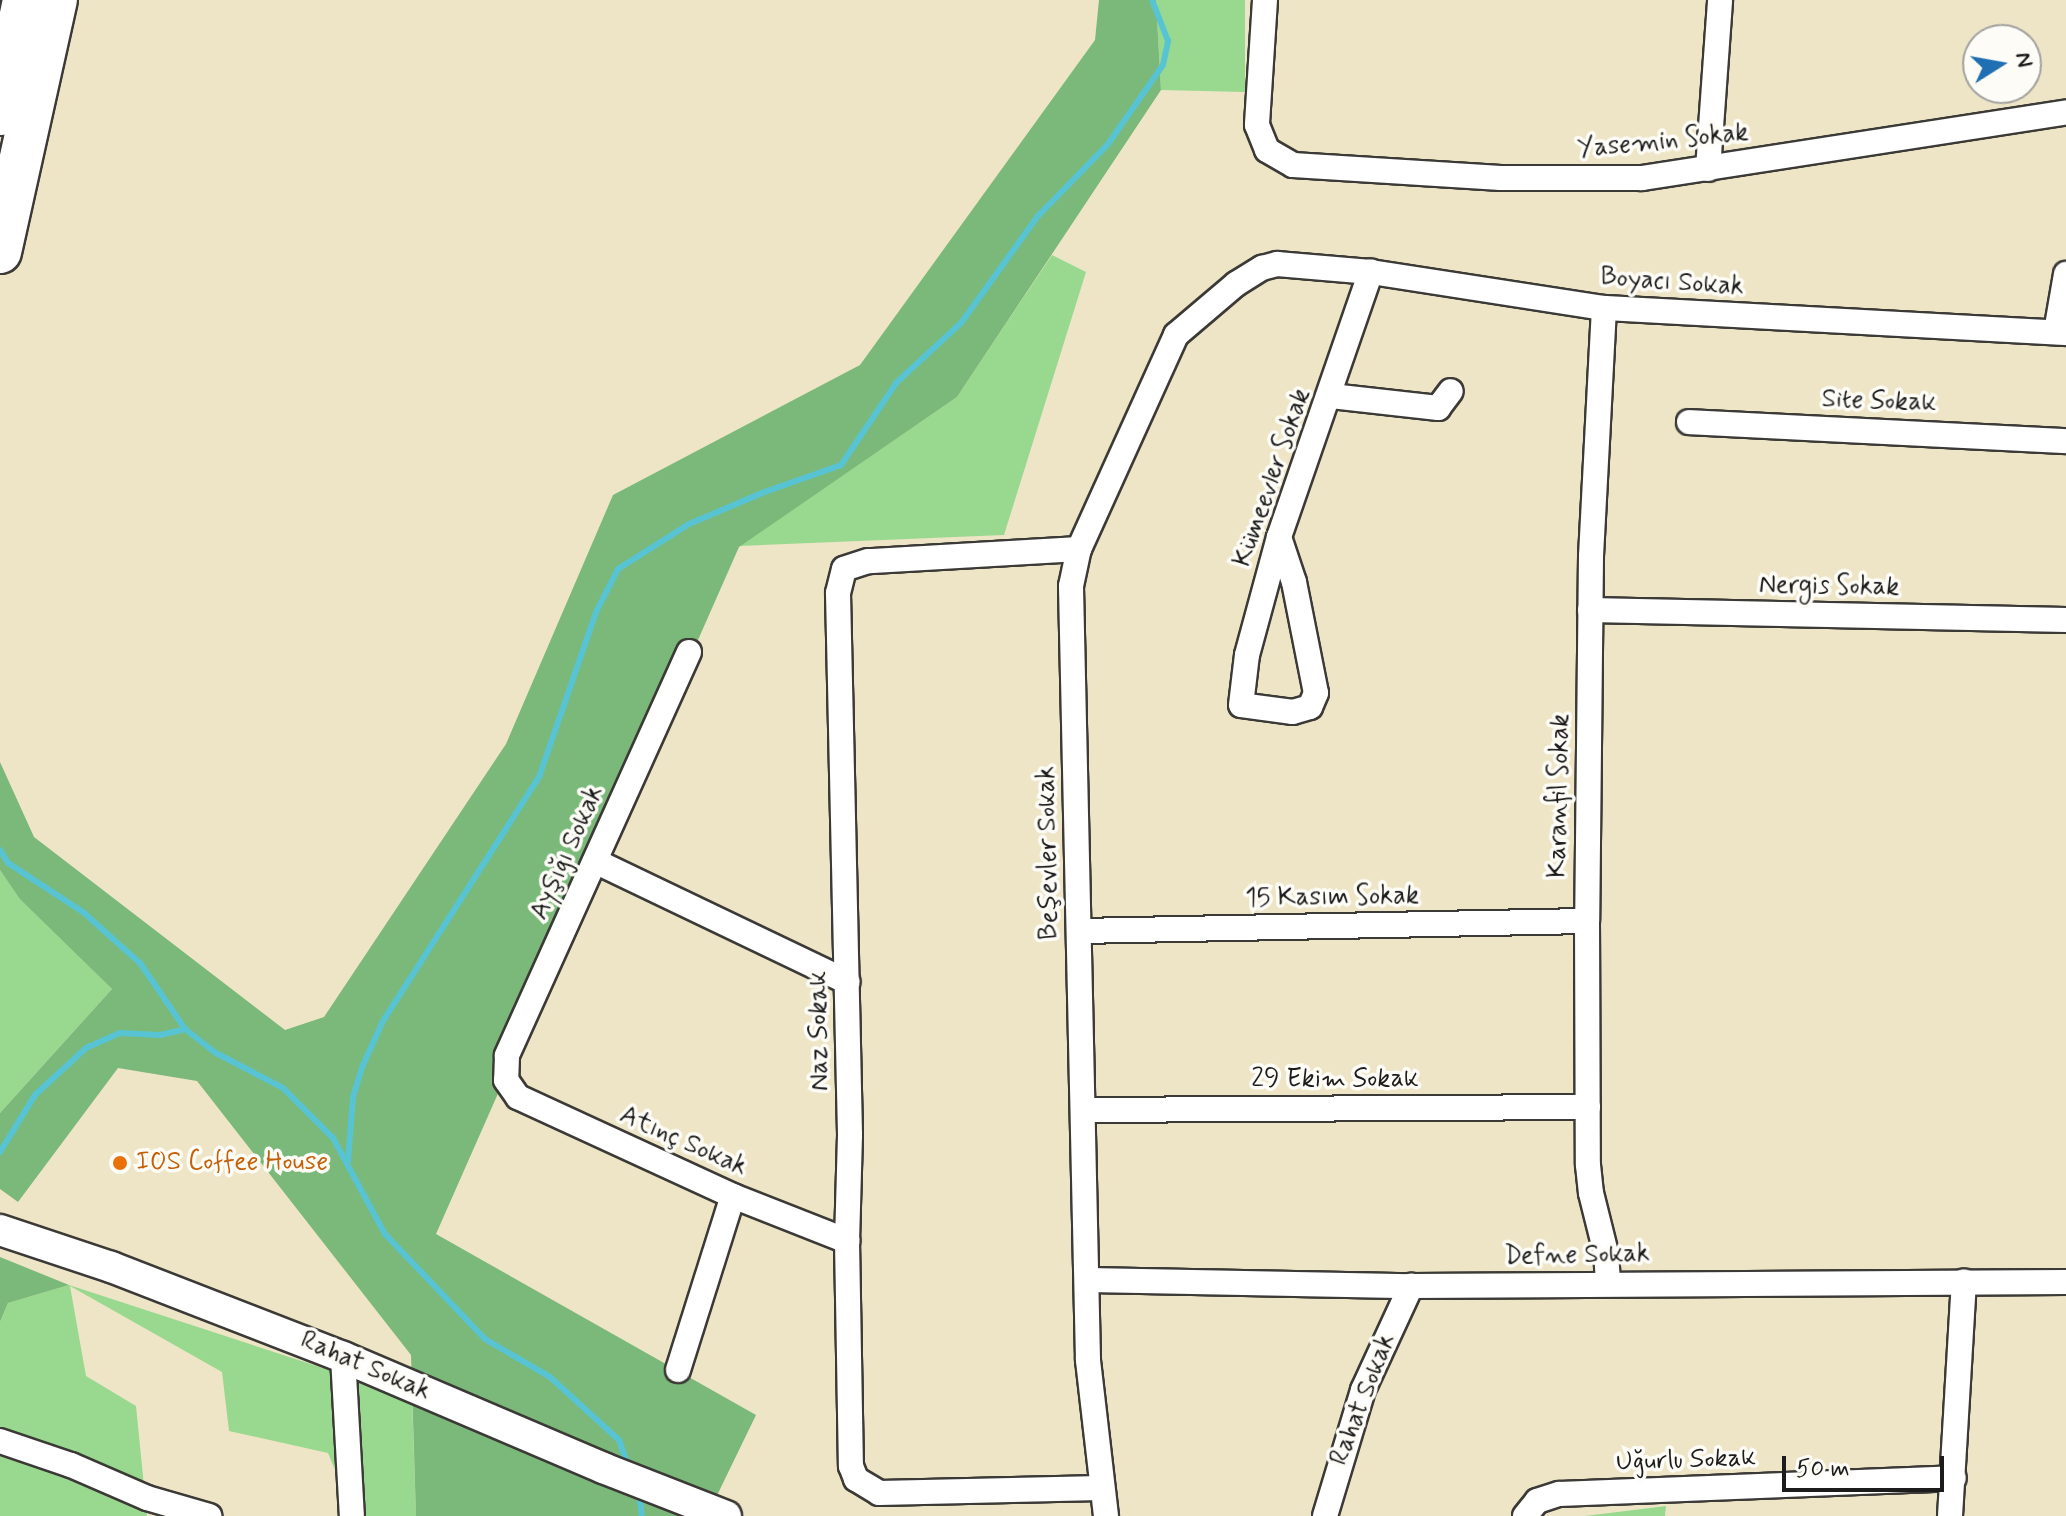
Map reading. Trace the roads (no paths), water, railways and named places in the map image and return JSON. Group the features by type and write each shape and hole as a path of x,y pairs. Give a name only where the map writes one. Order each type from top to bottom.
{"highway":[{"path":"0,114 24,0"},
{"path":"0,252 56,0"}],"street":[{"name":"Yasemin Sokak","path":"1265,0 1257,125 1267,150 1293,165 1501,178 1642,178 2066,112"},
{"path":"1708,169 1720,0"},
{"name":"Boyacı Sokak","path":"1277,264 1371,272 1604,308 2061,332"},
{"name":"Beşevler Sokak","path":"1106,1516 1088,1360 1089,1280 1071,586 1079,549 1176,335 1236,284 1262,268 1277,264"},
{"name":"Kümeevler Sokak","path":"1279,537 1294,582 1316,693 1310,707 1293,712 1241,705 1247,655 1279,537 1331,396 1371,272"},
{"path":"2061,332 2066,274"},
{"name":"Karanfil Sokak","path":"1604,308 1590,610 1587,921 1591,1193 1606,1253 1608,1284"},
{"path":"1331,396 1438,408 1451,391"},
{"name":"Site Sokak","path":"1689,422 2066,441"},
{"name":"Naz Sokak","path":"1079,549 868,561 844,569 838,593 850,1135 847,1241 851,1466 856,1479 867,1488 891,1494 1101,1488"},
{"name":"Nergis Sokak","path":"1590,610 2066,620"},
{"name":"Ayşığı Sokak","path":"506,1080 507,1056 689,652"},
{"path":"595,861 847,982"},
{"name":"15 Kasım Sokak","path":"1079,931 1587,921"},
{"name":"Atınç Sokak","path":"506,1080 518,1097 733,1196 847,1241"},
{"name":"29 Ekim Sokak","path":"1083,1110 1588,1107"},
{"path":"678,1370 733,1196"},
{"name":"Rahat Sokak","path":"8,1232 111,1267 343,1357 603,1468 726,1516"},
{"name":"Defne Sokak","path":"1089,1280 1411,1286 2066,1282"},
{"path":"1950,1516 1964,1281"},
{"name":"Rahat Sokak","path":"1325,1516 1363,1390 1411,1286"},
{"path":"343,1357 352,1516"},
{"path":"0,1441 71,1465 147,1507 209,1516"},
{"name":"Uğurlu Sokak","path":"1525,1516 1537,1501 1559,1494 1954,1478"}],"waterway":[{"path":"348,1161 353,1097 363,1065 383,1021 539,777 596,612 618,569 689,524 762,493 841,465 896,383 961,323 1038,216 1108,144 1163,65 1168,41 1152,0"},
{"path":"0,850 8,863 83,912 140,963 185,1029"},
{"path":"0,1152 35,1095 86,1048 120,1033 160,1035 185,1029 216,1053 283,1088 333,1138 385,1234 485,1339 550,1377 619,1440 629,1467"},
{"path":"639,1493 642,1516"}],"place":[{"name":"IOS Coffee House","path":"120,1163"}]}
